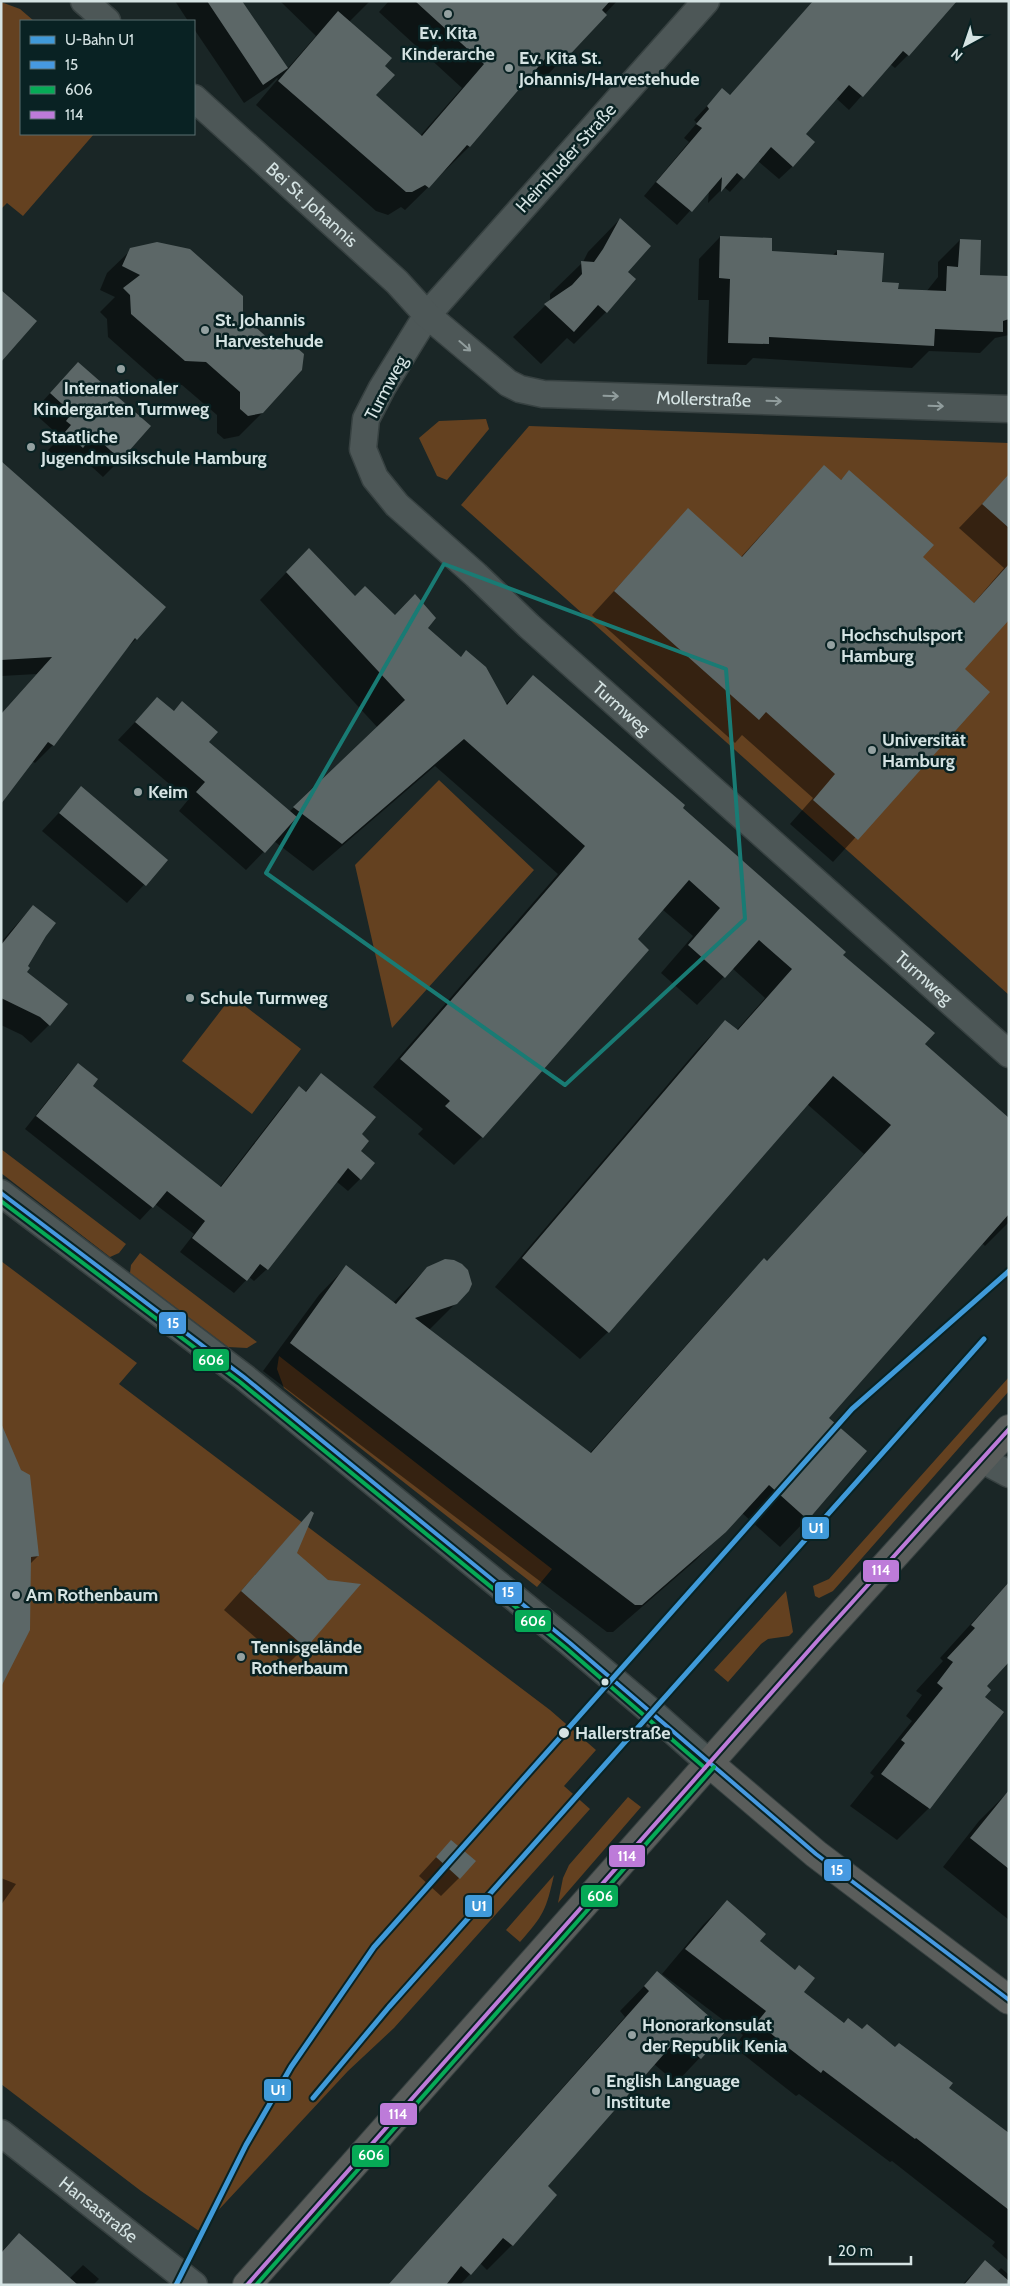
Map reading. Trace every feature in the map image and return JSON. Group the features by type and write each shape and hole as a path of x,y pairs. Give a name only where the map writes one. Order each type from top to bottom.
{"main road":[{"path":"247,2285 709,1763 1009,1429"},
{"path":"709,1763 816,1854 1009,2000"}],"street":[{"path":"84,1 106,20"},
{"name":"Heimhuder Straße","path":"427,315 706,1"},
{"name":"Bei St. Johannis","path":"195,99 397,282 427,315"},
{"name":"Mollerstraße","path":"427,315 508,383 533,393 1009,409"},
{"name":"Turmweg","path":"427,315 382,388 366,419 363,449 375,478 398,505 529,626 1009,1054"},
{"path":"1,1193 244,1377 570,1643 709,1763"},
{"path":"981,1459 1009,1474"},
{"name":"Hansastraße","path":"1,2133 194,2285"}],"highlighted area":[{"path":"444,564 726,669 745,919 565,1085 266,873"}],"shaded area":[{"path":"1,2 20,9 33,20 20,20 20,135 93,135 23,216 7,203 1,209"},
{"path":"486,419 489,429 447,480 437,476 419,438 439,421"},
{"name":"Universität Hamburg","path":"529,426 1009,443 1009,995 461,505"},
{"path":"439,780 534,870 392,1028 355,865"},
{"path":"232,996 301,1049 252,1114 182,1061"},
{"path":"1,1149 126,1244 119,1253 110,1257 1,1173"},
{"path":"140,1253 257,1342 247,1348 228,1347 130,1273 131,1265"},
{"name":"Tennisgelände Rotherbaum","path":"1,1261 137,1363 119,1384 550,1710 596,1750 564,1786 590,1809 394,2028 348,2071 199,2231 141,2191 1,2084"},
{"path":"279,1356 552,1569 537,1587 284,1388 277,1369"},
{"path":"1009,1377 1009,1391 833,1591 819,1598 815,1596 813,1586 829,1579"},
{"path":"786,1591 793,1632 789,1636 768,1639 761,1644 728,1682 714,1670"},
{"path":"628,1797 641,1807 558,1903 563,1878 569,1865"},
{"path":"554,1875 543,1912 520,1942 506,1930"}],"building":[{"path":"207,1 242,1 288,68 263,85"},
{"path":"415,1 610,1 602,10 607,15 562,63 550,53 470,147 467,145 429,188 425,185 412,192 406,192 278,81 338,11 392,58 385,66 395,75 376,95 422,136 484,64"},
{"path":"813,1 957,1 909,56 903,51 863,97 849,85 806,134 815,142 793,167 771,147 744,179 737,173 721,192 722,177 692,212 656,182 702,128 696,124 709,109 707,106 722,88 730,95"},
{"path":"620,218 651,246 628,272 636,279 607,313 598,305 574,332 544,304 572,285 582,274 581,261 594,262"},
{"path":"720,236 772,238 772,251 837,255 837,250 884,253 882,282 899,283 898,289 946,291 947,266 958,267 960,239 981,240 980,275 1009,276 1009,319 1003,321 1003,332 935,329 934,346 769,337 769,344 728,343 730,279 719,278"},
{"name":"St. Johannis Harvestehude","path":"157,242 190,249 243,296 243,316 280,349 296,347 304,354 302,370 263,413 248,416 240,409 240,392 206,362 185,361 131,314 130,295 123,288 140,275 122,266 130,248"},
{"path":"1,290 37,321 1,362"},
{"path":"78,362 151,426 121,460 99,440 94,445 89,440 83,448 65,432 71,425 66,421 72,413 50,393"},
{"path":"1,461 166,607 137,640 135,638 54,746 48,742 1,804 1,714 52,657 1,660"},
{"name":"Hochschulsport Hamburg","path":"824,465 841,480 849,470 934,545 923,557 974,603 1009,564 1009,620 965,669 990,692 858,840 813,800 835,774 766,712 759,720 614,591 688,508 742,557"},
{"path":"1009,474 1009,528 982,504"},
{"path":"309,548 355,596 365,586 395,615 415,594 436,618 428,628 461,657 466,650 486,667 507,705 533,675 685,805 683,808 846,952 843,955 935,1033 925,1044 1009,1118 1009,1214 829,1418 867,1451 808,1520 769,1485 726,1532 642,1605 635,1605 290,1343 346,1265 396,1304 427,1267 445,1259 454,1260 468,1270 472,1284 469,1291 457,1304 415,1318 591,1453 764,1258 767,1261 891,1125 833,1076 609,1333 522,1258 725,1020 738,1030 792,969 759,940 725,978 688,945 720,908 689,880 638,939 649,950 483,1138 445,1106 450,1101 400,1059 585,846 464,739 342,844 293,807 405,700 286,572"},
{"path":"157,697 174,711 182,701 218,732 209,742 297,817 265,853 196,792 205,782 135,722"},
{"path":"81,786 168,860 146,886 59,813"},
{"path":"33,905 56,923 28,966 30,968 27,972 68,1004 50,1026 40,1017 1,998 1,945"},
{"path":"78,1063 98,1079 93,1086 221,1187 299,1086 306,1092 321,1073 376,1117 362,1134 369,1141 361,1151 375,1163 361,1180 348,1168 268,1270 260,1264 247,1281 192,1238 205,1221 167,1191 153,1208 36,1116"},
{"name":"Am Rothenbaum","path":"1,1423 21,1470 30,1475 39,1556 31,1557 30,1630 1,1687"},
{"path":"311,1511 314,1513 297,1553 328,1580 361,1584 306,1648 241,1591"},
{"path":"1009,1582 1009,1662 987,1686 991,1690 985,1697 1004,1712 930,1809 881,1774 905,1743 901,1740 943,1688 937,1683 953,1662 947,1658 975,1628 971,1625"},
{"path":"1009,1790 1009,1869 970,1838"},
{"path":"451,1840 476,1861 460,1879 436,1857"},
{"path":"727,1900 766,1934 760,1941 795,1970 799,1965 815,1978 804,1992 844,2023 848,2018 862,2029 867,2024 895,2047 899,2043 953,2083 949,2088 1009,2133 1009,2210 916,2138 823,2070 821,2073 786,2046 757,2022 766,2011 685,1949"},
{"path":"657,1971 726,2031 701,2059 678,2038 548,2186 557,2195 513,2246 503,2238 471,2275 461,2266 446,2285 388,2285 649,1991 644,1986"},
{"path":"19,2233 78,2285 1,2285 1,2253"},
{"path":"985,2260 1009,2281 1009,2285 964,2285"}],"metro line":[{"name":"U1","path":"176,2285 246,2145 291,2067 374,1947 852,1409 1009,1271"},
{"name":"U1","path":"313,2098 389,2007 984,1339"}],"transit line":[{"name":"15","path":"1,1193 244,1377 570,1643 816,1854 1009,2000"},
{"name":"606","path":"1,1201 240,1382 566,1648 705,1768"},
{"name":"114","path":"247,2285 819,1639 1009,1429"},
{"name":"606","path":"256,2285 714,1767"}],"place":[{"name":"Ev. Kita Kinderarche","path":"448,14"},
{"name":"Ev. Kita St. Johannis/Harvestehude","path":"509,68"},
{"name":"St. Johannis Harvestehude","path":"205,330"},
{"name":"Internationaler Kindergarten Turmweg","path":"121,369"},
{"name":"Staatliche Jugendmusikschule Hamburg","path":"31,447"},
{"name":"Hochschulsport Hamburg","path":"831,645"},
{"name":"Universität Hamburg","path":"872,750"},
{"name":"Keim","path":"138,792"},
{"name":"Schule Turmweg","path":"190,998"},
{"name":"Am Rothenbaum","path":"16,1595"},
{"name":"Tennisgelände Rotherbaum","path":"241,1657"},
{"name":"Hallerstraße","path":"564,1733"},
{"name":"Honorarkonsulat der Republik Kenia","path":"632,2035"},
{"name":"English Language Institute","path":"596,2091"}]}
